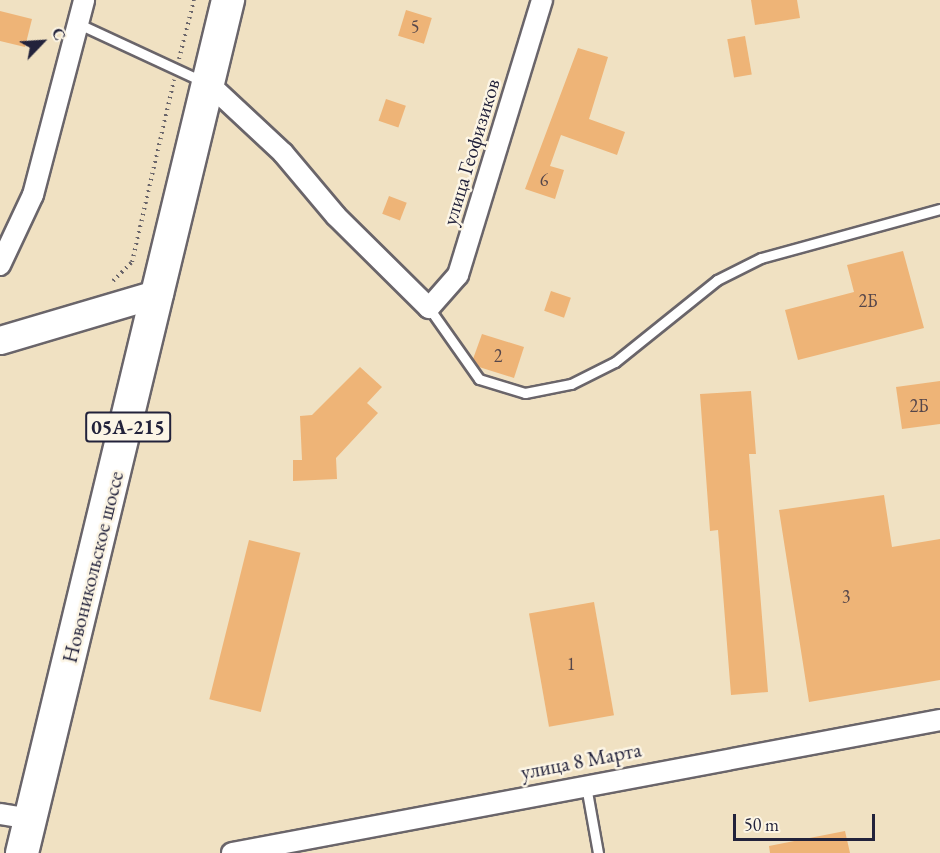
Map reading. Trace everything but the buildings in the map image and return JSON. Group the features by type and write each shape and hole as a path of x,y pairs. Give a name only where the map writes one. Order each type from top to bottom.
{"highway":[{"name":"Новоникольское шоссе","path":"22,853 228,0"}],"main road":[{"path":"0,340 159,293"}],"street":[{"path":"0,265 33,195 84,0"},
{"name":"улица Геофизиков","path":"429,308 458,275 542,0"},
{"path":"208,83 429,308"},
{"name":"улица 8 Марта","path":"232,853 586,784 940,720"},
{"path":"0,814 30,819"}],"lane":[{"path":"79,24 208,83"},
{"path":"429,308 479,379 525,393 559,386 615,362 717,280 761,258 940,209"},
{"path":"586,784 598,853"}],"path":[{"path":"103,287 132,262 194,0"}]}
